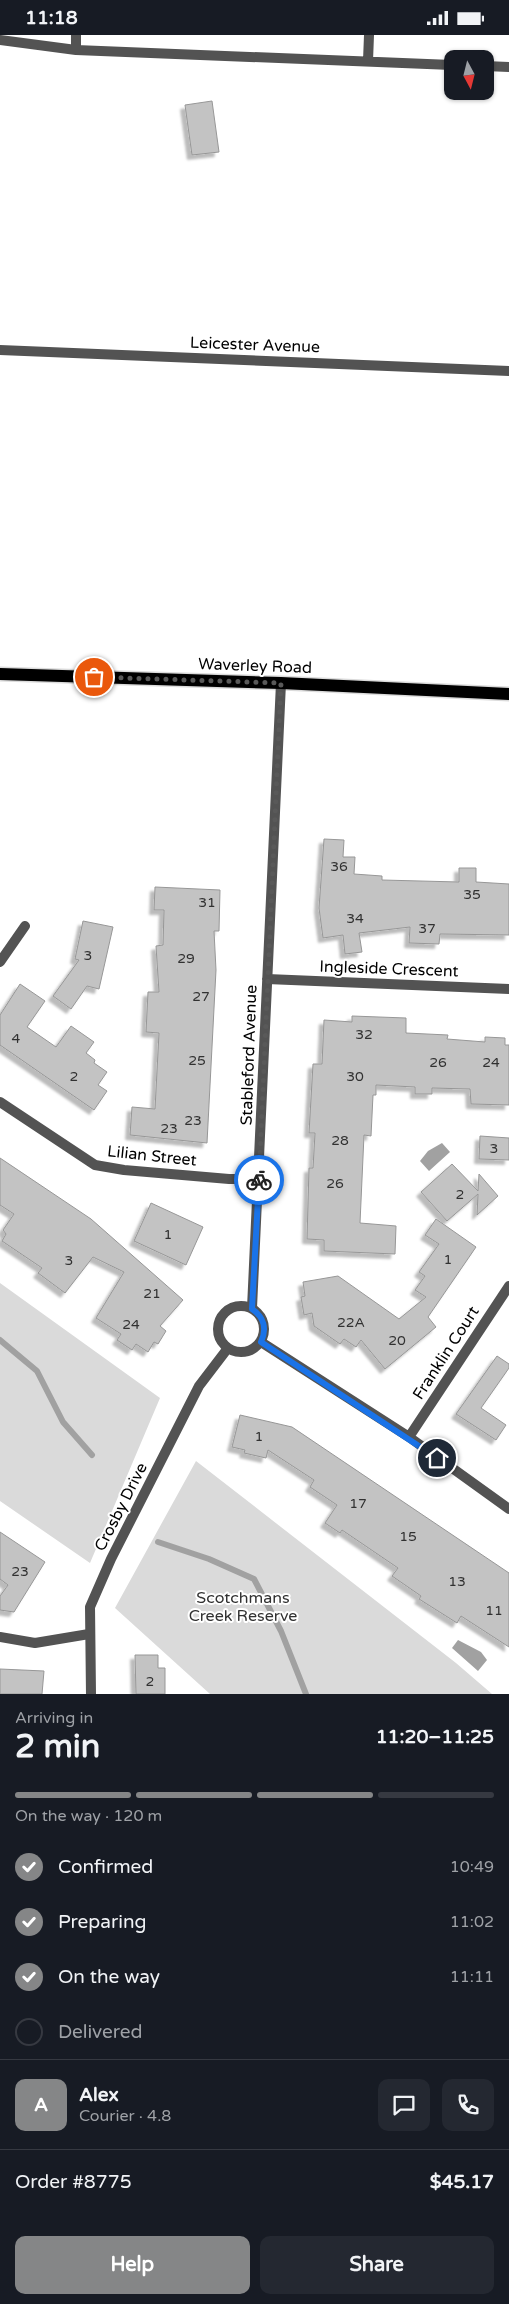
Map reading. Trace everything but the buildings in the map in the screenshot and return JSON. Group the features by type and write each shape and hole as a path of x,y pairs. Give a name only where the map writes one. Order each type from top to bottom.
{"main road":[{"name":"Waverley Road","path":"0,675 281,683 509,694"}],"street":[{"path":"76,35 76,50"},
{"path":"368,61 369,35"},
{"path":"0,40 76,50 444,65"},
{"path":"494,66 509,67"},
{"name":"Leicester Avenue","path":"0,350 509,371"},
{"name":"Stableford Avenue","path":"252,1309 281,683"},
{"path":"0,962 24,926"},
{"name":"Ingleside Crescent","path":"267,979 509,989"},
{"name":"Lilian Street","path":"0,1102 95,1165 124,1170 219,1178 259,1179"},
{"name":"Franklin Court","path":"409,1437 509,1286"},
{"path":"236,1306 252,1309 263,1321 265,1328 261,1342 248,1351 240,1352 228,1348 218,1335 218,1327 223,1315 236,1306"},
{"path":"261,1342 409,1437 509,1509"},
{"name":"Crosby Drive","path":"91,1694 90,1607 111,1559 199,1386 228,1348"},
{"path":"0,1637 35,1643 89,1634"}],"green space":[{"path":"0,1283 160,1398 90,1563 0,1501"},
{"name":"Scotchmans Creek Reserve","path":"196,1461 456,1663 492,1694 210,1694 115,1608"}],"shaded area":[{"path":"442,1143 450,1152 429,1171 420,1161 428,1151"},
{"path":"458,1640 481,1652 487,1660 478,1671 452,1648"}],"waterway":[{"path":"0,1340 37,1371 63,1422 92,1455"},
{"path":"158,1542 209,1559 254,1579 281,1631 306,1694"}],"way so far":[{"path":"94,677 281,683 259,1180"}],"route":[{"path":"259,1180 252,1309 259,1313 265,1328 261,1342 409,1437 437,1458"}]}
